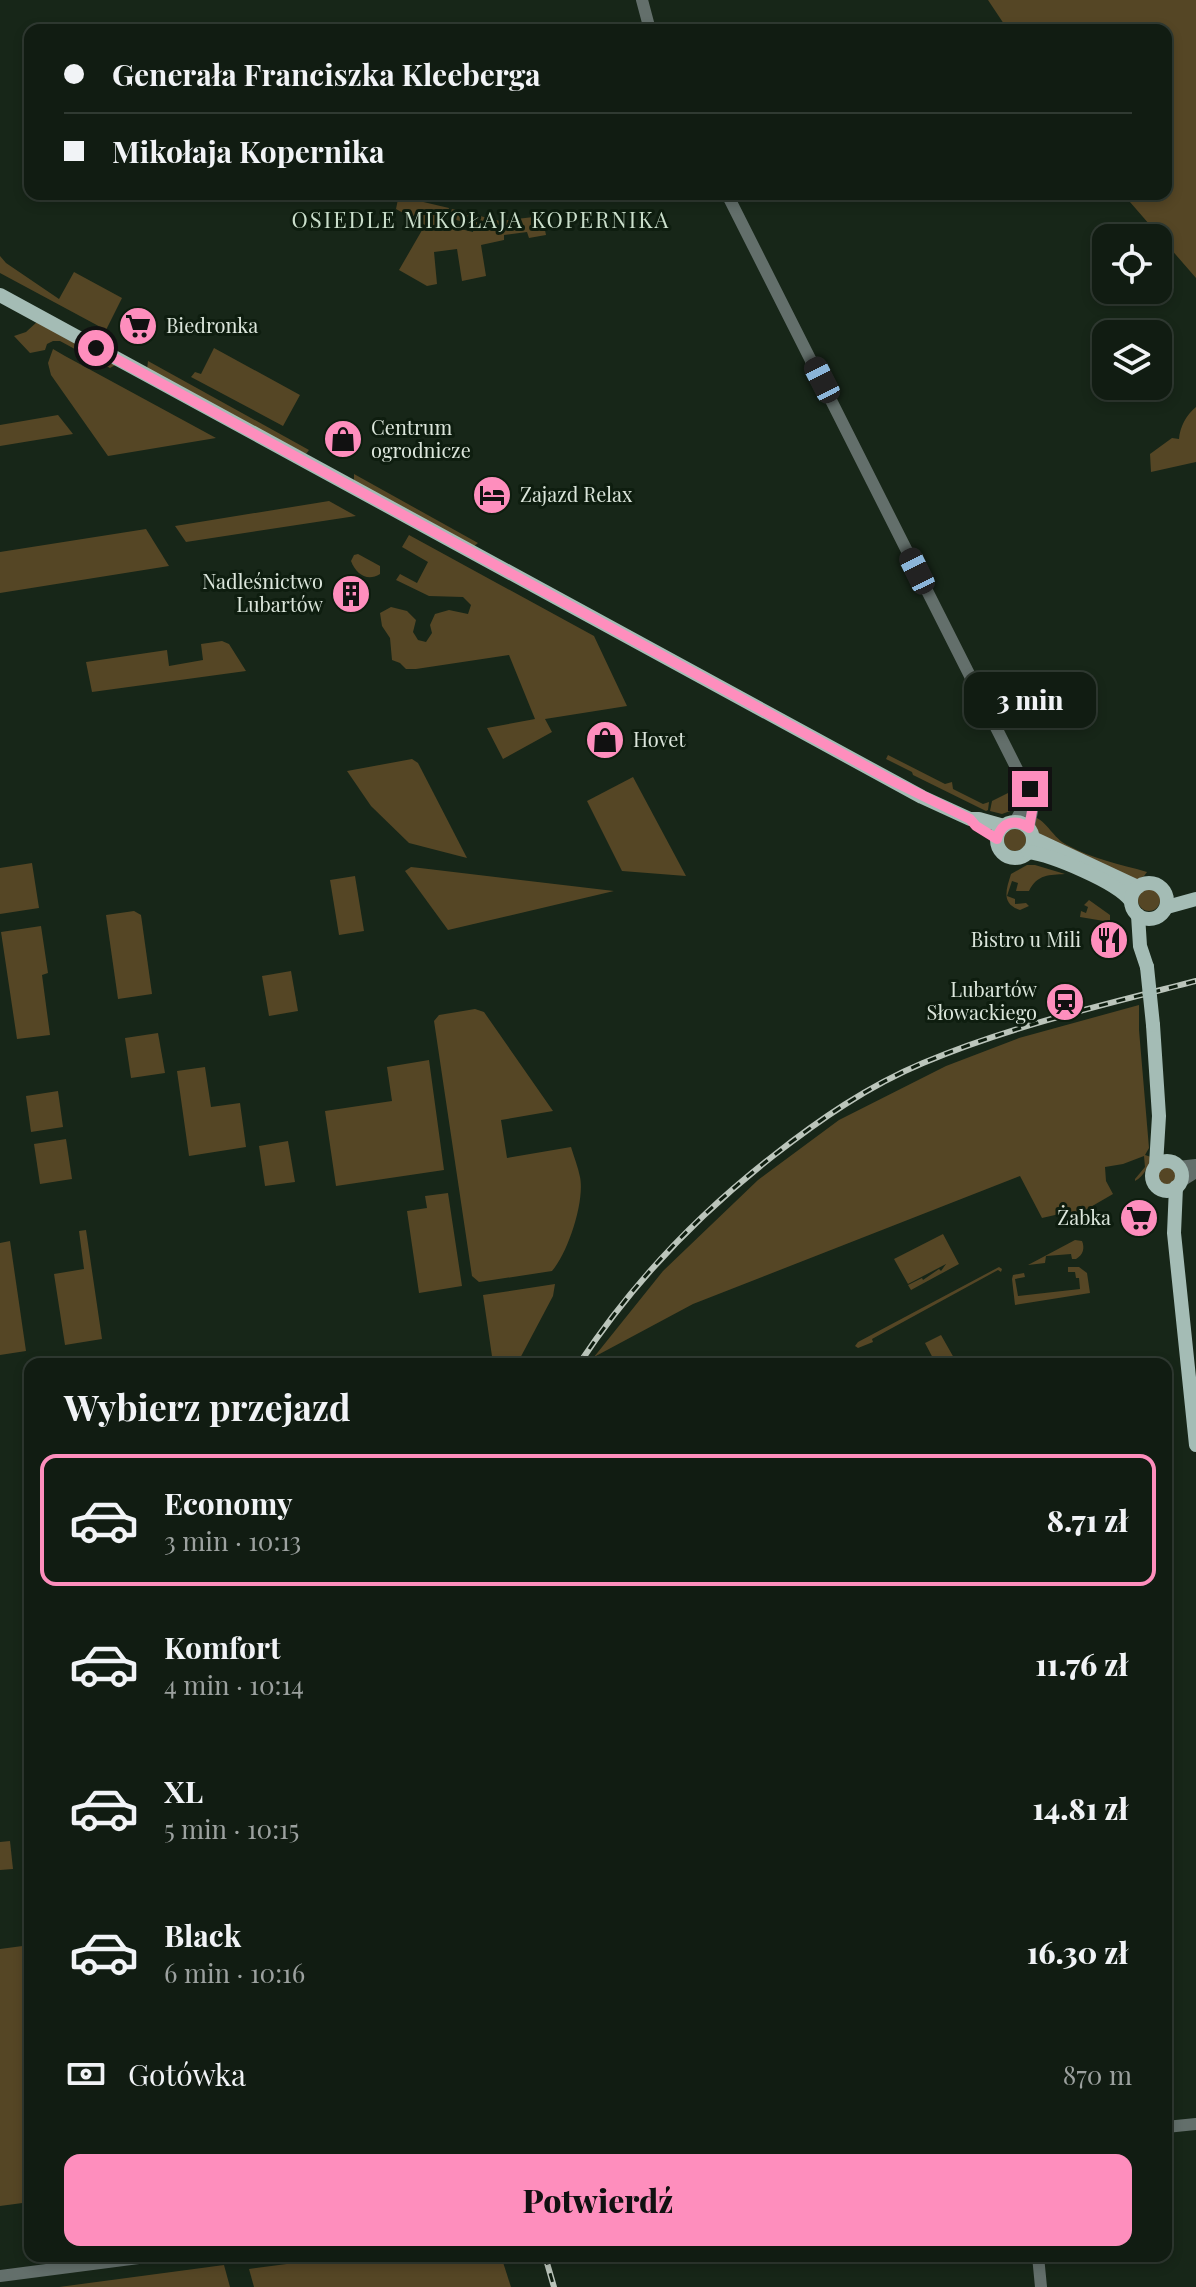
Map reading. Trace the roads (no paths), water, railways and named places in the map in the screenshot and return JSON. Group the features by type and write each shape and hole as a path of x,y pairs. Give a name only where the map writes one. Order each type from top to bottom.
{"main road":[{"path":"0,295 889,779 970,819 979,819 1018,834 1134,894"},
{"path":"1151,883 1160,887 1166,900 1161,914 1146,919 1138,915 1133,908 1134,894 1151,883"},
{"path":"1166,900 1196,897"},
{"path":"1138,915 1153,1025 1159,1116 1156,1165 1152,1178 1154,1184 1174,1178"},
{"path":"1146,964 1154,918"},
{"path":"1159,1116 1174,1178 1168,1221 1174,1233 1196,1445"},
{"path":"1156,1165 1166,1161 1174,1178"}],"street":[{"path":"642,0 648,24"},
{"path":"730,200 1025,785 1030,789 1034,800 1018,834"},
{"path":"1174,1178 1196,1165"},
{"path":"1174,1178 1196,1172"},
{"path":"1172,2126 1196,2124"},
{"path":"0,2276 108,2262"},
{"path":"1039,2262 1041,2287"}],"railway":[{"path":"583,1358 621,1305 692,1227 773,1156 845,1105 903,1072 989,1038 1196,981"},
{"path":"547,2262 554,2287"}],"place":[{"name":"Biedronka","path":"138,326"},
{"name":"Centrum ogrodnicze","path":"343,439"},
{"name":"Zajazd Relax","path":"492,495"},
{"name":"Nadleśnictwo Lubartów","path":"351,594"},
{"name":"Hovet","path":"605,740"},
{"name":"Bistro u Mili","path":"1109,940"},
{"name":"Lubartów Słowackiego","path":"1065,1002"},
{"name":"Żabka","path":"1139,1218"}],"district":[{"name":"OSIEDLE MIKOŁAJA KOPERNIKA","path":"481,220"}]}
